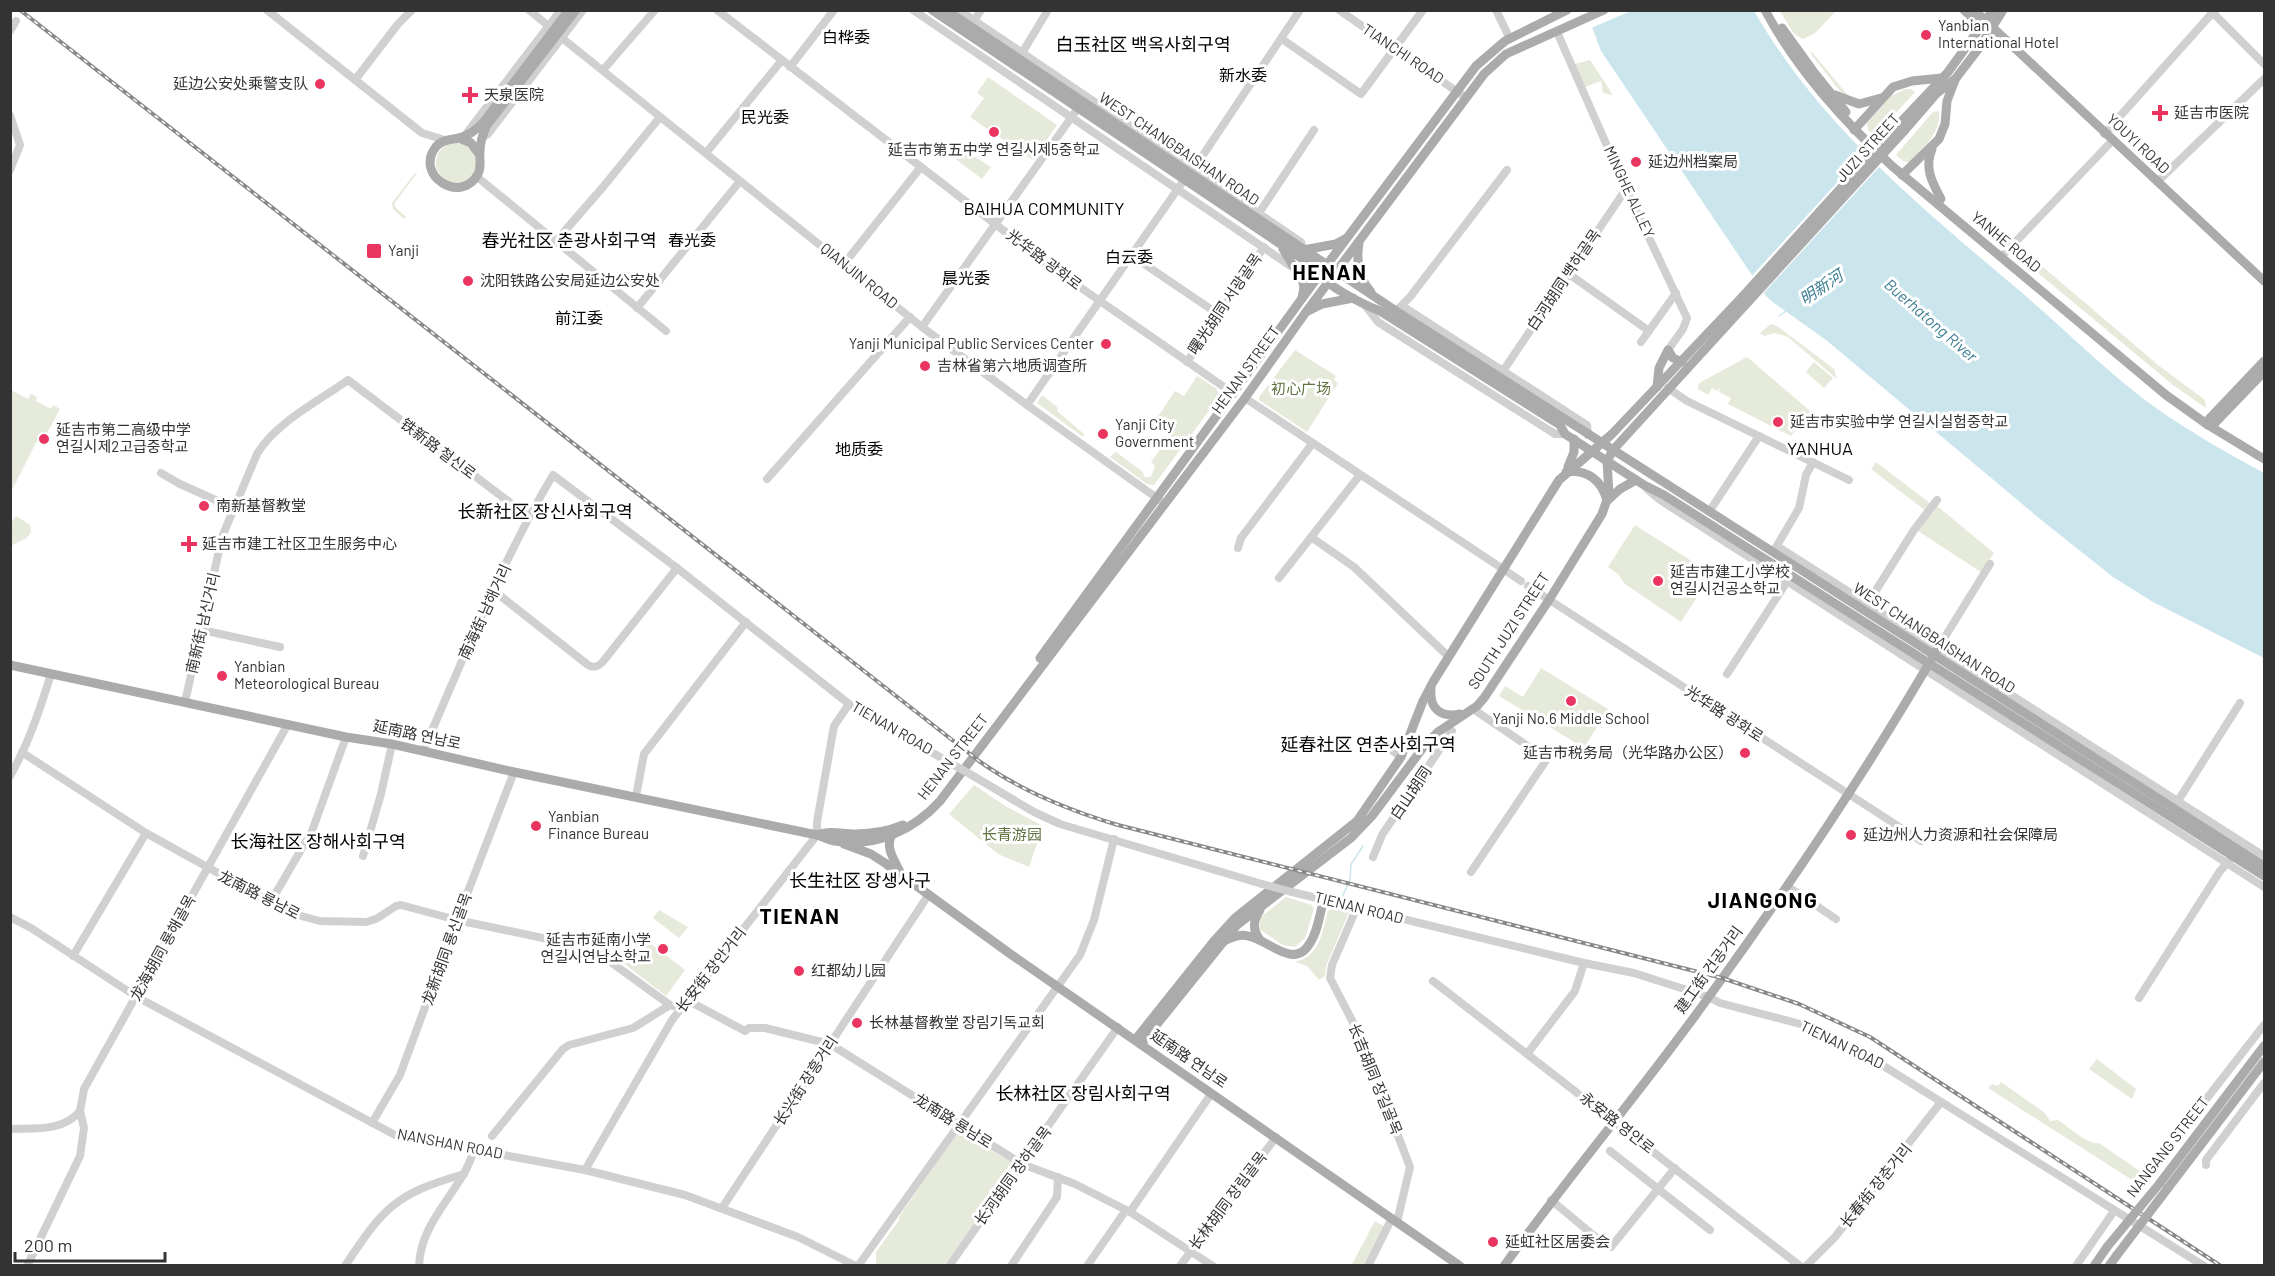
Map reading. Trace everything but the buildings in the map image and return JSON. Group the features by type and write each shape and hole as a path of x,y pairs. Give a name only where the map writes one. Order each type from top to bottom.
{"main road":[{"path":"569,10 555,32 487,125 482,138 479,154 480,166 476,176 462,187 451,188 443,185 432,172 432,154 438,145 445,140 462,136 483,123 555,32 576,10"},
{"name":"WEST CHANGBAISHAN ROAD","path":"932,10 1078,108 1189,174 1280,244 1313,266 1319,276 1365,305 1380,311 1560,425 1565,434 1640,483 1664,495 1789,578 2176,805 2265,866"},
{"name":"WEST CHANGBAISHAN ROAD","path":"946,10 972,24 1189,174 1396,311 1709,512 1775,549 1788,563 1866,607 1932,660 2230,860 2265,876"},
{"name":"HENAN STREET","path":"1111,568 1156,498 1482,60 1510,39 1566,10"},
{"name":"HENAN STREET","path":"888,832 913,819 938,796 1111,568 1165,504 1491,66 1506,54 1604,10"},
{"name":"YANHE ROAD","path":"1765,10 1813,82 1857,129 1904,172 2156,387 2265,459"},
{"name":"YANHE ROAD","path":"1772,10 1799,51 1857,129"},
{"name":"YOUYI ROAD","path":"1965,10 1986,25 2265,281"},
{"name":"YOUYI ROAD","path":"1974,10 1986,25"},
{"name":"JUZI STREET","path":"1933,92 1956,78 1980,48 1993,10"},
{"name":"JUZI STREET","path":"1746,298 1933,92 1986,25 2003,10"},
{"path":"1857,129 1893,87 1903,83 1942,78"},
{"path":"1941,199 1929,172 1929,154 1944,128 1947,101 1956,78"},
{"path":"1857,129 1896,90 1921,86 1940,97 1942,101 1940,127 1934,138 1904,172"},
{"path":"1830,92 1858,104 1883,97"},
{"path":"462,136 479,154"},
{"path":"1904,172 1935,144"},
{"name":"YANHE ROAD","path":"1904,172 1941,199 2150,375 2211,422 2265,453"},
{"path":"1303,250 1336,244 1356,229"},
{"path":"1359,242 1357,255 1360,273 1365,286 1377,298"},
{"path":"1280,244 1304,288 1300,303"},
{"path":"1306,312 1322,304 1353,298"},
{"path":"1566,472 1601,444 1746,298"},
{"name":"SOUTH JUZI STREET","path":"1138,1042 1244,919 1351,838 1372,816 1410,763 1438,732 1484,698 1549,600 1602,514 1607,501 1607,461 1613,450 1746,298"},
{"path":"1668,350 1673,358 1682,362"},
{"path":"1657,387 1659,368 1668,350"},
{"path":"2211,422 2265,361"},
{"path":"2211,422 2265,372"},
{"path":"1138,1042 1214,941 1235,918 1357,821 1401,757 1431,686 1566,472 1574,456 1574,439"},
{"path":"1566,472 1580,471 1591,476 1600,484 1607,501 1620,489 1640,483"},
{"path":"1788,563 1804,564"},
{"name":"建工街 건공거리","path":"1504,1266 1551,1200 1709,997 1849,795 1932,660"},
{"name":"延南路 연남로","path":"10,665 636,796 817,836 871,854 902,874 1009,953 1460,1266"},
{"path":"1431,686 1431,700 1439,713 1447,716 1469,711"},
{"name":"延南路 연남로","path":"817,836 829,831 854,834 888,832"},
{"path":"888,832 890,849 902,874"},
{"name":"延南路 연남로","path":"835,841 866,841 888,832"},
{"path":"1224,941 1244,935 1260,940 1287,955 1304,951 1313,939 1328,899"},
{"path":"1260,940 1253,924 1264,904"},
{"name":"NANGANG STREET","path":"2109,1266 2265,1046"},
{"name":"NANGANG STREET","path":"2094,1266 2107,1247 2164,1186 2265,1062"}],"street":[{"path":"267,10 277,14 422,133 427,139 432,154"},
{"path":"355,80 398,24 412,10"},
{"name":"QIANJIN ROAD","path":"529,10 922,327 1165,504"},
{"path":"555,32 561,10"},
{"path":"555,32 583,10"},
{"path":"603,70 656,10"},
{"name":"光华路 광화로","path":"717,10 920,168 1099,301 1234,394"},
{"path":"790,67 834,10"},
{"path":"913,10 1295,269"},
{"path":"959,10 972,24 1022,53 1189,174 1259,213 1301,242 1303,250"},
{"path":"972,24 981,10"},
{"path":"1022,53 1048,10"},
{"path":"1027,405 1131,255 1153,228 1300,10"},
{"name":"TIANCHI ROAD","path":"1339,10 1466,98"},
{"path":"1282,39 1361,94 1423,10"},
{"path":"1496,10 1510,39"},
{"path":"2104,134 2212,11 2265,64"},
{"path":"10,31 16,21"},
{"name":"MINGHE ALLEY","path":"1557,32 1626,189 1687,318 1683,329 1668,350"},
{"path":"706,153 782,60"},
{"path":"2157,182 2265,78"},
{"path":"922,327 1078,108"},
{"path":"10,115 19,135 20,145 10,170"},
{"path":"555,241 660,117"},
{"path":"1259,213 1314,130"},
{"path":"422,133 445,140"},
{"path":"2005,253 2112,141"},
{"path":"844,264 920,168"},
{"path":"1396,311 1410,297 1507,170"},
{"path":"476,176 666,331"},
{"path":"637,308 740,181"},
{"name":"白河胡同 백하골목","path":"1503,371 1626,189"},
{"name":"曙光胡同 서광골목","path":"1186,362 1263,247"},
{"path":"1131,255 1218,314"},
{"path":"1569,274 1649,331"},
{"path":"1641,342 1676,293"},
{"name":"WEST CHANGBAISHAN ROAD","path":"1396,311 1404,307 1587,425 1588,435"},
{"path":"767,479 910,317"},
{"name":"南新街 남신거리","path":"185,702 222,537 233,508 265,442 282,427 348,380"},
{"name":"铁新路 철신로","path":"348,380 529,516"},
{"path":"1668,388 1687,401 1849,480"},
{"name":"光华路 광화로","path":"1245,398 1359,476 1922,842"},
{"path":"1709,512 1759,436"},
{"path":"1238,548 1248,529 1312,444"},
{"path":"1775,549 1799,508 1806,475 1813,462"},
{"path":"161,473 233,508"},
{"name":"南海街 남해거리","path":"423,751 494,590 525,529 529,516 553,475"},
{"name":"TIENAN ROAD","path":"553,475 677,568 849,704 923,745 1034,813 1060,824 1262,884 1584,963 1634,973 1709,997 1720,1003 1788,1020 1835,1038 1885,1065 2204,1266"},
{"path":"1279,579 1359,476"},
{"path":"1866,607 1914,530 1937,500"},
{"path":"1311,537 1354,567 1449,657"},
{"name":"WEST CHANGBAISHAN ROAD","path":"1775,549 1804,564 1866,607"},
{"path":"1932,660 1990,564"},
{"path":"494,590 588,665 594,667 605,660 677,568"},
{"path":"1727,674 1789,578"},
{"path":"636,796 644,754 746,622"},
{"path":"202,630 280,647"},
{"path":"10,776 23,753 51,674"},
{"path":"817,836 817,822 834,726 849,704"},
{"path":"2176,805 2240,704"},
{"path":"1469,711 1547,759 1471,872"},
{"name":"龙海胡同 룡해골목","path":"80,1112 84,1089 288,724"},
{"name":"白山胡同","path":"1372,857 1378,841 1452,731"},
{"path":"270,903 312,831 346,737"},
{"path":"363,856 381,794 392,744"},
{"path":"1383,744 1401,757"},
{"name":"龙南路 룡남로","path":"23,753 146,833 290,913 320,921 366,922 401,905 457,920 594,950 670,1005 680,1008"},
{"path":"1410,763 1424,773"},
{"name":"龙新胡同 룡신골목","path":"372,1123 400,1075 514,772"},
{"name":"WEST CHANGBAISHAN ROAD","path":"2176,805 2265,856"},
{"path":"72,956 146,833"},
{"name":"长安街 장안거리","path":"585,1170 680,1008 817,836"},
{"path":"857,1266 1059,986 1087,941 1114,839"},
{"path":"2139,998 2230,860"},
{"name":"WEST CHANGBAISHAN ROAD","path":"2230,860 2265,887"},
{"path":"1787,886 1836,919"},
{"name":"长兴街 장흥거리","path":"722,1208 929,894"},
{"name":"长吉胡同 장길골목","path":"1355,906 1332,965 1330,978 1360,1036 1410,1167 1395,1220 1368,1266"},
{"name":"NANSHAN ROAD","path":"10,917 31,928 136,997 395,1134 585,1170 685,1195 798,1237 857,1266"},
{"path":"1527,1054 1575,992 1584,963"},
{"name":"永安路 영안로","path":"1433,981 1800,1266"},
{"name":"龙南路 룡남로","path":"687,1000 745,1031 749,1028 765,1028 830,1044 1022,1164 1058,1177 1128,1211 1213,1266"},
{"path":"492,1136 568,1045 633,1028 670,1005"},
{"path":"2193,1122 2190,1120 2265,1024"},
{"name":"长河胡同 장하골목","path":"949,1266 1118,1027"},
{"path":"2206,1165 2206,1160 2218,1142 2265,1083"},
{"path":"1087,1266 1211,1094"},
{"name":"长春街 장춘거리","path":"1806,1266 1835,1237 1941,1102"},
{"path":"64,1124 80,1112"},
{"path":"27,1266 80,1156 84,1128 80,1112"},
{"path":"10,1129 51,1128 74,1122 84,1128"},
{"name":"长林胡同 장림골목","path":"1180,1266 1276,1137"},
{"path":"419,1266 419,1253 424,1239 464,1174 475,1149"},
{"path":"1610,1151 1710,1230"},
{"path":"1551,1200 1604,1244 1611,1247 1675,1168"},
{"path":"345,1266 377,1220 401,1198 464,1174"},
{"path":"1011,1266 1057,1197 1058,1177"},
{"path":"2076,1266 2114,1211"}],"green space":[{"path":"1780,11 1836,11 1814,34 1803,39 1794,34"},
{"path":"1811,51 1850,98 1840,91"},
{"path":"1590,60 1613,95 1603,93 1601,81 1585,87 1575,64"},
{"path":"988,77 1057,125 1033,160 970,117 984,98 977,93"},
{"path":"1905,89 1915,92 1875,136 1868,130 1867,123 1891,96"},
{"path":"1939,111 1935,133 1909,162 1903,161 1896,155 1933,112"},
{"path":"456,143 464,144 470,149 475,155 475,171 470,177 464,182 456,183 448,182 442,177 437,171 436,163 437,155 442,149 448,144"},
{"path":"956,145 991,167 982,179 949,154"},
{"path":"416,172 394,204 406,217 404,219 393,209 392,203"},
{"path":"2043,267 2158,365 2205,400 2206,408 2173,385 2038,273"},
{"path":"1771,324 1777,326 1834,369 1837,379 1788,337 1775,333 1764,336 1760,333"},
{"name":"初心广场","path":"1295,350 1336,376 1334,380 1338,383 1307,432 1259,400"},
{"path":"1747,357 1809,410 1810,413 1791,436 1728,404 1731,398 1719,392 1720,388 1717,391 1712,388 1708,395 1698,389 1701,382"},
{"path":"1814,362 1833,378 1824,388 1806,372"},
{"path":"1197,376 1217,389 1219,397 1154,485 1147,484 1110,457 1116,452 1143,472 1144,477 1151,477 1155,466 1151,462 1170,436 1153,424 1175,391 1184,396"},
{"path":"11,390 28,399 31,394 37,397 36,401 51,409 53,405 60,409 46,435 41,433 11,492"},
{"path":"1042,395 1084,434 1083,437 1037,403"},
{"path":"1876,462 1931,504 1926,511 1871,469"},
{"path":"1937,506 1994,553 1981,572 1918,531"},
{"path":"16,516 30,525 31,529 29,536 11,546 11,523"},
{"path":"1635,525 1712,574 1681,622 1625,584 1618,574 1608,567"},
{"path":"1541,668 1608,709 1584,748 1499,696 1505,686 1523,697"},
{"name":"长青游园","path":"974,785 1007,807 1043,826 1029,867 998,854 949,814"},
{"path":"1286,897 1312,905 1314,909 1305,938 1295,947 1283,945 1259,929 1261,917"},
{"path":"1332,908 1349,912 1326,966 1325,976 1319,980 1307,966 1295,962 1304,959 1315,949 1328,911"},
{"path":"659,910 688,927 679,938 653,918"},
{"path":"642,937 685,970 666,996 622,962"},
{"path":"2097,1059 2136,1089 2132,1099 2089,1069"},
{"path":"2001,1082 2045,1113 2050,1121 2058,1120 2090,1142 2099,1143 2146,1177 2172,1144 2175,1146 2143,1187 1988,1088 1992,1084 1998,1086"},
{"path":"966,1132 1002,1157 1014,1162 1015,1170 944,1265 876,1265 876,1252 899,1217 956,1134"},
{"path":"1375,1221 1385,1227 1365,1265 1351,1266"}],"water":[{"name":"Buerhatong River","path":"1586,11 1754,11 1810,92 1842,129 1910,196 2141,397 2201,437 2264,473 2264,658 2153,602 2113,577 1826,340 1766,296 1601,51"}],"pier":[{"path":"1583,10 1631,11 1591,28"},
{"path":"1866,151 1881,165 1762,295 1750,278"}],"waterway":[{"name":"明新河","path":"1779,316 1786,311"},
{"name":"明新河","path":"1341,899 1350,880 1351,864 1363,846"}],"railway":[{"path":"20,10 979,761 1011,782 1063,806 1118,825 1722,978 1799,1004 1870,1037 2221,1266"}],"place":[{"name":"Yanbian International Hotel","path":"1926,35"},
{"name":"延边公安处乘警支队","path":"320,84"},
{"name":"天泉医院","path":"470,95"},
{"name":"延吉市医院","path":"2160,113"},
{"name":"延吉市第五中学 연길시제5중학교","path":"994,132"},
{"name":"延边州档案局","path":"1636,162"},
{"name":"Yanji","path":"374,251"},
{"name":"沈阳铁路公安局延边公安处","path":"468,281"},
{"name":"Yanji Municipal Public Services Center","path":"1106,344"},
{"name":"吉林省第六地质调查所","path":"925,366"},
{"name":"延吉市实验中学 연길시실험중학교","path":"1778,422"},
{"name":"Yanji City Government","path":"1103,434"},
{"name":"延吉市第二高级中学 연길시제2고급중학교","path":"44,439"},
{"name":"南新基督教堂","path":"204,506"},
{"name":"延吉市建工社区卫生服务中心","path":"189,544"},
{"name":"延吉市建工小学校 연길시건공소학교","path":"1658,581"},
{"name":"Yanbian Meteorological Bureau","path":"222,676"},
{"name":"Yanji No.6 Middle School","path":"1571,701"},
{"name":"延吉市税务局（光华路办公区）","path":"1745,753"},
{"name":"Yanbian Finance Bureau","path":"536,826"},
{"name":"延边州人力资源和社会保障局","path":"1851,835"},
{"name":"延吉市延南小学 연길시연남소학교","path":"663,949"},
{"name":"红都幼儿园","path":"799,971"},
{"name":"长林基督教堂 장림기독교회","path":"857,1023"},
{"name":"延虹社区居委会","path":"1493,1242"}],"district":[{"name":"白桦委","path":"846,37"},
{"name":"白玉社区 백옥사회구역","path":"1143,45"},
{"name":"新水委","path":"1243,75"},
{"name":"民光委","path":"765,117"},
{"name":"BAIHUA COMMUNITY","path":"1044,209"},
{"name":"春光委","path":"692,240"},
{"name":"春光社区 춘광사회구역","path":"569,241"},
{"name":"白云委","path":"1129,257"},
{"name":"HENAN","path":"1330,273"},
{"name":"晨光委","path":"966,278"},
{"name":"前江委","path":"579,318"},
{"name":"地质委","path":"859,449"},
{"name":"YANHUA","path":"1820,449"},
{"name":"长新社区 장신사회구역","path":"545,512"},
{"name":"延春社区 연춘사회구역","path":"1368,745"},
{"name":"长海社区 장해사회구역","path":"318,842"},
{"name":"长生社区 장생사구","path":"860,881"},
{"name":"JIANGONG","path":"1763,901"},
{"name":"TIENAN","path":"800,917"},
{"name":"长林社区 장림사회구역","path":"1083,1094"}]}
